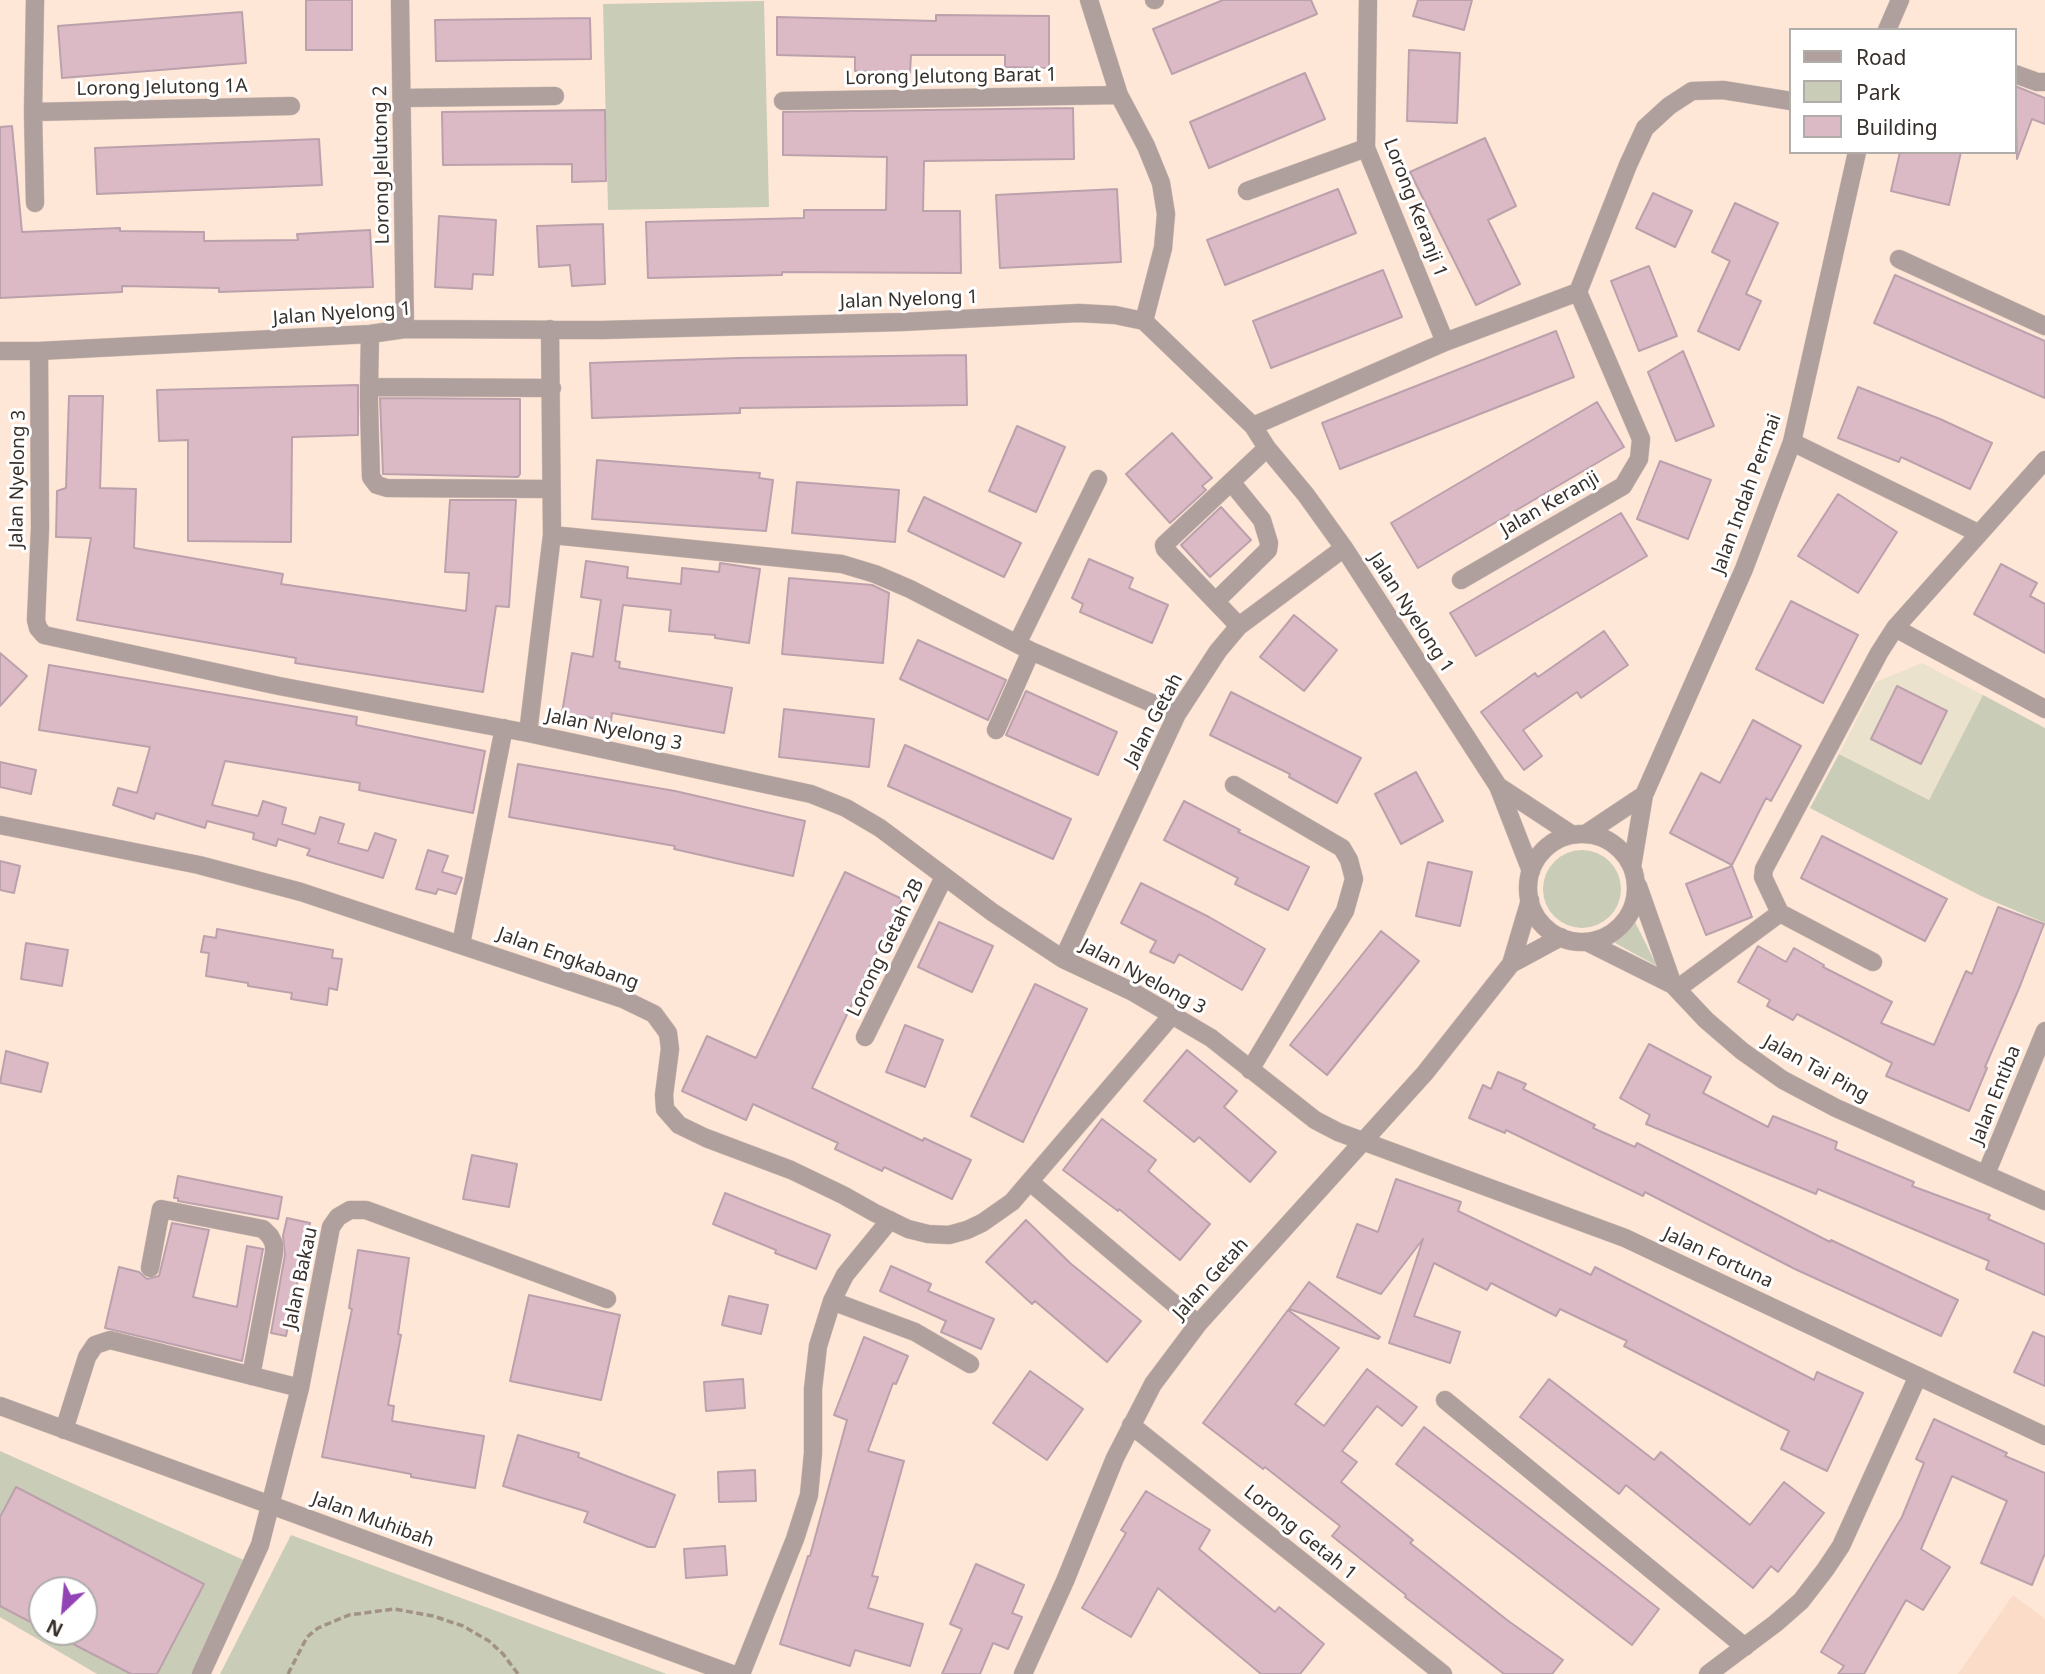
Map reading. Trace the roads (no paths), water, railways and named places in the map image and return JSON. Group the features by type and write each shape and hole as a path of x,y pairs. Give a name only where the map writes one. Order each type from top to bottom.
{"street":[{"path":"35,0 33,112 36,202"},
{"name":"Lorong Jelutong 2","path":"400,0 405,330"},
{"path":"1089,0 1119,96 1146,146 1161,183 1166,214 1163,248 1144,321"},
{"name":"Lorong Keranji 1","path":"1368,0 1367,148 1445,342"},
{"path":"1888,28 1900,0"},
{"path":"2017,75 2045,82"},
{"path":"1253,426 1445,342 1578,292 1645,128 1669,106 1692,91 1723,90 1790,101"},
{"path":"403,98 555,96"},
{"name":"Lorong Jelutong Barat 1","path":"783,101 1119,96"},
{"name":"Lorong Jelutong 1A","path":"33,112 291,106"},
{"path":"1247,191 1367,148"},
{"name":"Jalan Indah Permai","path":"1634,872 1644,795 1744,569 1792,442 1857,154"},
{"path":"1899,259 2045,326"},
{"name":"Jalan Keranji","path":"1461,580 1623,486 1639,459 1641,439 1578,292"},
{"name":"Jalan Nyelong 1","path":"0,351 370,334 405,330 601,330 902,322 1079,313 1115,315 1144,321 1253,426 1267,448 1306,495 1344,548 1498,786 1579,834"},
{"path":"528,733 552,535 550,329"},
{"path":"370,334 371,477 377,485 387,488 551,489"},
{"name":"Jalan Nyelong 3","path":"39,351 40,514 36,620 44,635 279,686 528,733 811,794 846,808 880,828 944,877 1063,959 1133,992 1211,1038 1315,1120 1364,1141"},
{"path":"369,387 552,388"},
{"path":"1792,442 1978,533"},
{"path":"1239,626 1164,545 1267,448"},
{"path":"1872,962 1780,913 1763,877 1764,869 1879,653 1895,628 2045,460"},
{"path":"996,730 1024,647 1098,478"},
{"path":"1216,601 1268,550 1269,543 1262,520 1231,482"},
{"path":"552,535 842,564 910,589 1024,647 1177,714"},
{"name":"Jalan Getah","path":"1063,959 1177,714 1218,651 1239,626 1344,548"},
{"path":"1895,628 2045,709"},
{"path":"461,944 503,728"},
{"path":"1234,785 1342,848 1349,860 1354,879 1345,911 1250,1070"},
{"path":"1498,786 1531,871"},
{"path":"1634,872 1635,903 1629,917 1618,929 1604,938 1587,942 1571,941 1542,925 1533,911 1528,878 1533,863 1543,850 1556,840 1579,834 1644,795"},
{"name":"Jalan Engkabang","path":"0,825 199,865 302,892 623,999 654,1014 668,1033 670,1049 664,1086 665,1109 679,1125 791,1170 890,1220 928,1234 949,1235 967,1230 1012,1202 1173,1014"},
{"path":"1579,834 1602,837 1616,845 1627,857 1675,987 1780,913"},
{"name":"Lorong Getah 2B","path":"865,1037 944,877"},
{"path":"1511,964 1530,900"},
{"path":"1511,964 1561,937"},
{"name":"Jalan Tai Ping","path":"1587,942 1675,987 1706,1020 1742,1051 1783,1080 1836,1108 2045,1201"},
{"name":"Jalan Getah","path":"1023,1674 1065,1581 1115,1458 1153,1384 1198,1324 1425,1073 1511,964"},
{"name":"Jalan Entiba","path":"1986,1174 2045,1031"},
{"name":"Jalan Fortuna","path":"1364,1141 1625,1238 2045,1436"},
{"path":"1030,1182 1198,1324"},
{"path":"150,1268 161,1209 263,1229 270,1236 274,1253 251,1376"},
{"name":"Jalan Bakau","path":"201,1674 260,1545 300,1388 331,1227 338,1217 350,1210 366,1210 607,1299"},
{"path":"741,1674 795,1539 809,1495 813,1453 813,1390 818,1346 832,1301 845,1275 890,1220"},
{"path":"832,1301 915,1332 970,1364"},
{"path":"64,1430 87,1357 95,1345 110,1340 300,1388"},
{"path":"1707,1674 1801,1601 1841,1546 1919,1376"},
{"path":"1445,1400 1745,1647"},
{"name":"Jalan Muhibah","path":"0,1406 732,1674"},
{"name":"Lorong Getah 1","path":"1131,1425 1443,1674"}]}
